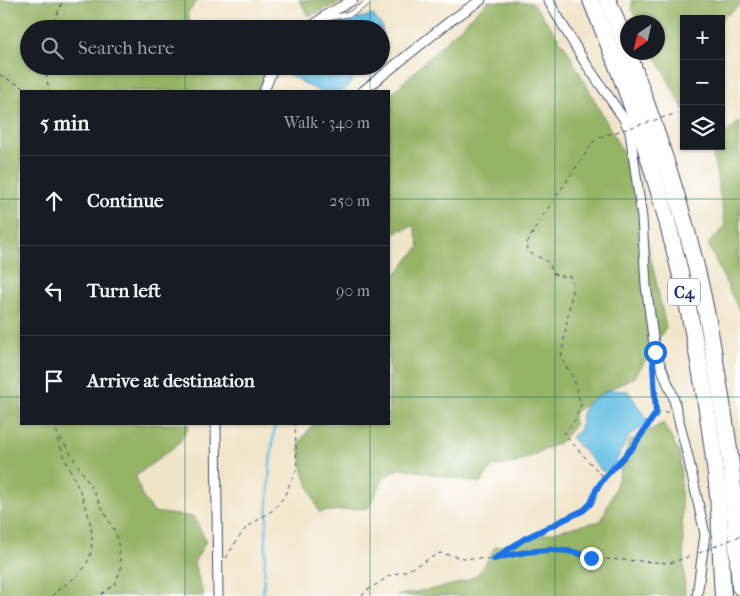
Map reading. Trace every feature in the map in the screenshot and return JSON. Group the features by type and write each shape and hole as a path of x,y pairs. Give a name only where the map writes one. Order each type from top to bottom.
{"highway":[{"name":"C4","path":"590,0 614,56 639,127 667,221 688,307 697,350 716,477 723,596"},
{"name":"C4","path":"608,0 620,31"},
{"name":"C4","path":"631,60 658,137 681,213 711,340 731,473 740,587"},
{"path":"731,473 740,513"}],"street":[{"path":"320,19 353,0"},
{"path":"390,69 450,21 481,0"},
{"path":"548,0 584,61 621,113 630,132 642,218 646,285 655,352 673,396 705,534 697,596"},
{"path":"264,90 270,75"},
{"path":"364,90 383,75"},
{"path":"216,425 218,596"}],"lane":[{"path":"320,19 350,14 372,0"}],"path":[{"path":"55,20 63,0"},
{"path":"0,75 28,90"},
{"path":"46,75 49,90"},
{"path":"604,478 565,436 578,416 581,405 574,379 561,358 573,285 570,276 560,276 552,273 550,264 528,252 526,246 564,183 596,140 600,137 680,112"},
{"path":"494,559 524,539 584,510 591,503 596,490 604,478 633,447 656,413 654,374"},
{"path":"656,413 669,412"},
{"path":"51,425 84,501 90,524 92,547 83,570 55,592 53,596"},
{"path":"52,425 90,485 117,536 121,569 115,584 99,596"},
{"path":"218,564 224,562 236,540 246,528 274,510 284,497 297,468 295,425"},
{"path":"362,596 366,591 391,575 406,571 440,553 464,558 494,559 522,552 567,550 582,553 591,558 670,564 740,536"}],"green space":[{"path":"0,0 198,0 187,14 189,20 20,20 20,75 266,75 259,90 20,90 20,425 190,426 179,443 136,476 142,496 154,512 194,517 206,541 194,563 204,596 0,596"},
{"path":"299,0 346,0 309,16"},
{"path":"632,0 740,0 740,5 725,16 680,15 680,102 658,60 665,60 665,15 634,15 632,10"},
{"path":"488,1 533,3 566,48 625,156 646,236 666,327 635,377 608,390 573,413 574,426 561,442 516,463 493,466 481,483 400,468 385,477 368,508 319,512 303,472 299,443 312,425 390,425 390,281 419,247 414,226 390,234 390,95"},
{"path":"740,121 740,313 708,244 725,226 713,155 716,150 725,150 725,135"},
{"path":"663,423 680,454 685,596 395,596 447,586 467,580 481,570 495,547 601,521 616,486 629,441"}],"water":[{"path":"373,15 377,20 350,20"},
{"path":"290,75 356,75 345,90 316,90"},
{"path":"608,390 628,391 649,423 629,436 614,466 603,472 571,437 580,430 582,414 586,405"}],"waterway":[{"path":"263,596 270,464 275,425"}],"route":[{"path":"591,558 582,553 567,550 522,552 494,559 524,539 584,510 591,503 596,490 604,478 611,473 633,447 656,413 653,364 655,352"}]}
